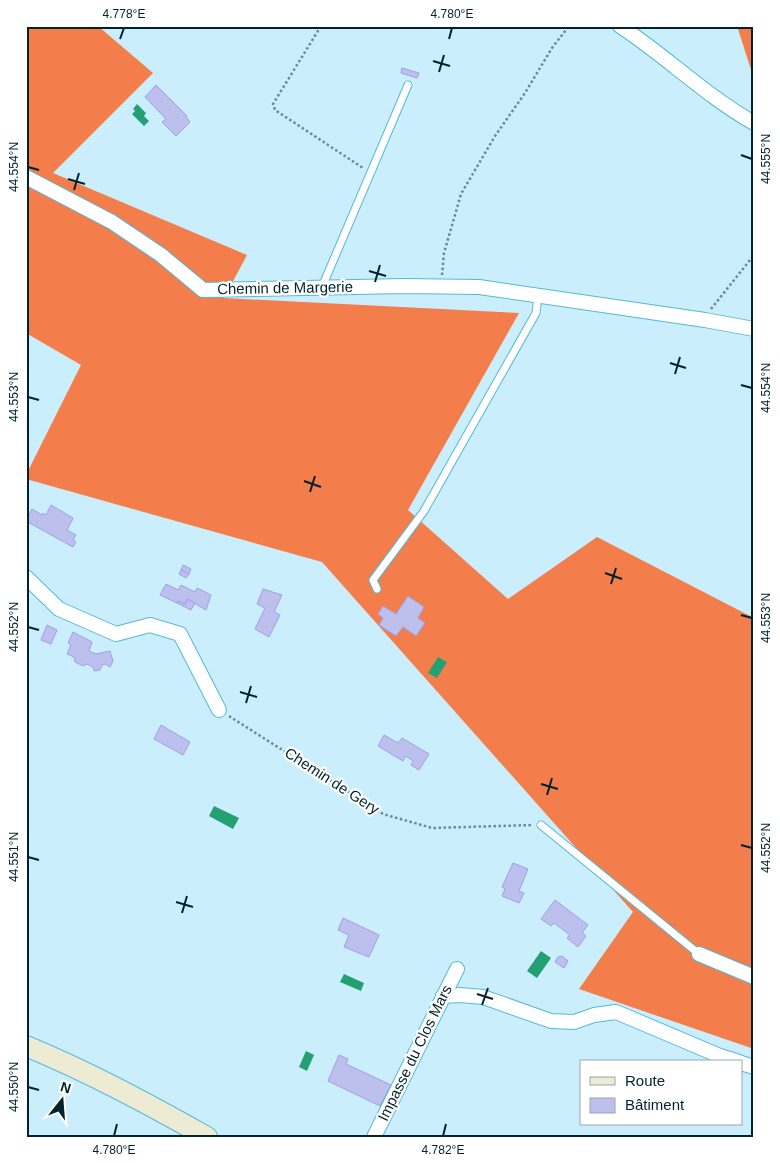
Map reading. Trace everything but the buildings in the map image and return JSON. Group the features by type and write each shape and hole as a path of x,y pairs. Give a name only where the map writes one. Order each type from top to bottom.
{"main road":[{"path":"26,1046 136,1097 208,1137"}],"street":[{"path":"620,26 712,95 754,123"},
{"name":"Chemin de Margerie","path":"26,177 112,222 161,255 203,290 322,287 480,287 754,329"},
{"path":"26,577 59,609 116,634 150,625 180,634 219,710"},
{"path":"698,954 754,977"},
{"name":"Impasse du Clos Mars","path":"374,1137 457,969"},
{"path":"443,996 483,997 551,1021 574,1022 594,1015 616,1012 733,1060"}],"lane":[{"path":"322,287 408,85"},
{"path":"377,589 372,580 424,511 444,478 536,313 538,296"},
{"path":"541,825 698,954"}],"path":[{"path":"320,26 273,104 274,110 370,172"},
{"path":"440,286 444,253 461,194 495,136 525,93 552,48 569,26"},
{"path":"705,320 714,303 754,255"},
{"name":"Chemin de Gery","path":"219,710 383,814 432,828 541,825"}],"shaded area":[{"path":"26,26 98,26 153,73 53,173 247,255 224,298 519,313 408,510 508,599 597,537 754,618 754,1049 579,989 633,912 322,562 26,479 26,475 81,365 26,333"},
{"path":"737,26 754,26 754,79"},
{"path":"137,104 146,113 144,116 149,121 144,126 132,114"},
{"path":"438,657 447,662 437,678 428,673"},
{"path":"214,806 239,818 233,829 209,816"},
{"path":"541,951 551,958 537,978 527,971"},
{"path":"344,974 364,983 361,991 340,982"},
{"path":"306,1051 314,1055 307,1071 299,1067"}]}
